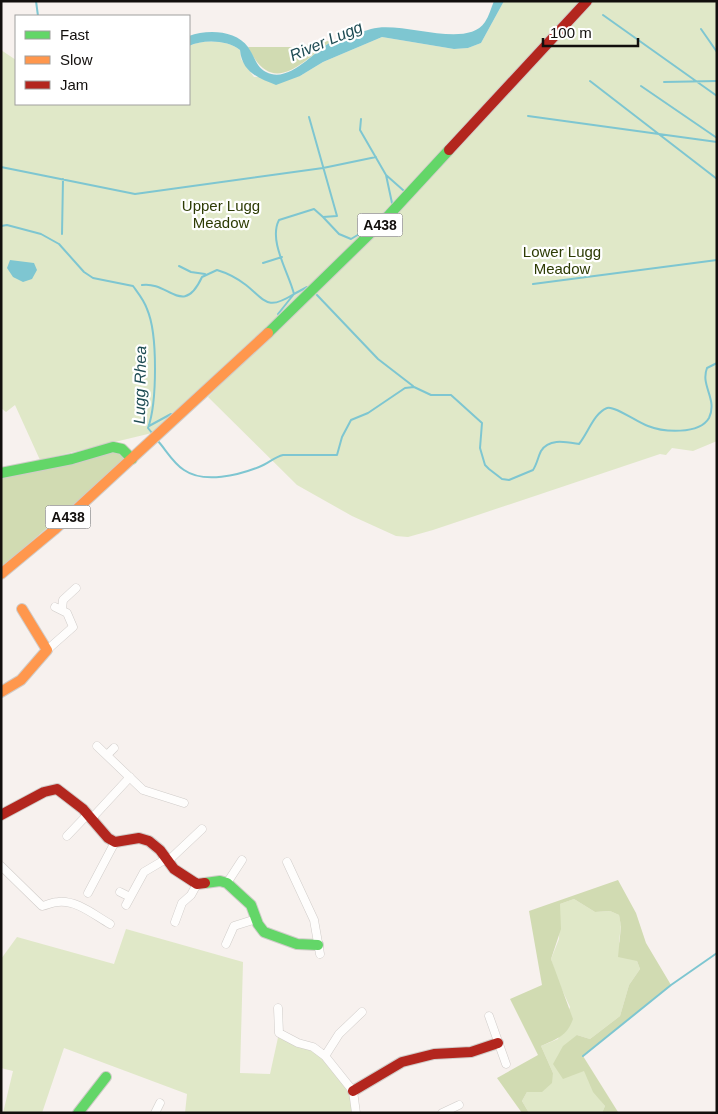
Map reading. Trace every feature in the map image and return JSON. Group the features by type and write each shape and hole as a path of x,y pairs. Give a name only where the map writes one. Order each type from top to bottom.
{"main road":[{"name":"A438","path":"1,574 132,459 277,326 360,244 587,1"},
{"path":"1,473 113,447 122,449 132,459"},
{"path":"1,692 11,689 21,680 47,650 22,609"},
{"path":"1,814 18,808 42,792 53,788 66,794 90,816 103,834 115,842 134,838 144,839 156,846 174,868 197,884 220,881 227,883 250,904 261,930 273,937 319,950"},
{"path":"353,1090 402,1062 434,1054 471,1052 498,1043"},
{"path":"78,1113 106,1076"}],"street":[{"path":"76,588 63,600 59,608 67,613 73,627 81,630"},
{"path":"47,650 73,627"},
{"path":"97,746 144,790 184,803"},
{"path":"106,755 114,748"},
{"path":"64,834 90,816 130,777"},
{"path":"126,905 144,872 167,860 202,829"},
{"path":"88,893 97,884 115,842"},
{"path":"227,883 242,860"},
{"path":"287,862 294,869 314,920 319,950"},
{"path":"1,866 42,906 55,902 67,902 79,906 110,924"},
{"path":"175,922 182,903 191,895 197,884"},
{"path":"120,892 130,897"},
{"path":"236,915 238,924"},
{"path":"226,944 231,929 238,924 256,919"},
{"path":"278,1008 279,1033 298,1043 313,1047 325,1056 353,1090 356,1113"},
{"path":"325,1056 339,1034 362,1012"},
{"path":"489,1016 506,1064"},
{"path":"155,1113 160,1103"},
{"path":"442,1113 459,1105"}],"green space":[{"name":"Upper Lugg Meadow","path":"504,1 580,1 342,257 152,433 40,460 15,405 6,412 1,408 1,50 15,59 15,105 190,105 190,46 201,42 222,42 240,50 241,59 254,77 300,76 323,62 382,37 454,49 468,48 481,43"},
{"name":"Lower Lugg Meadow","path":"593,1 717,1 717,441 693,451 672,448 666,455 660,454 433,530 408,537 396,536 352,516 297,485 208,397"},
{"path":"333,40 299,66 277,73 267,71 258,63 248,47 295,47"},
{"path":"113,451 122,451 126,459 1,568 1,477"},
{"path":"618,880 636,913 646,943 671,985 583,1056 618,1112 602,1113 605,1106 593,1092 584,1071 563,1079 553,1064 563,1046 577,1035 590,1039 620,1016 629,985 640,969 637,961 618,957 621,926 619,915 610,911 595,912 574,899 560,904 561,929 551,959 573,1019 568,1029 557,1039 541,1046 553,1073 552,1083 542,1092 527,1092 522,1101 529,1113 522,1113 497,1078 538,1055 510,999 542,985 529,911"},
{"path":"574,899 595,912 610,911 619,915 621,925 619,942 637,961 640,969 629,985 620,1016 590,1039 577,1035 586,1072 605,1106 602,1113 529,1113 522,1101 527,1092 553,1073 541,1046 558,1039 570,1007 557,979 551,959 559,939 560,904"},
{"path":"126,929 243,962 240,1073 270,1074 279,1033 313,1047 353,1091 356,1113 185,1113 187,1094 64,1048 42,1113 3,1113 13,1071 1,1068 1,959 17,937 114,964"}],"water":[{"path":"494,1 504,1 481,43 468,48 454,49 382,37 323,62 300,76 276,85 252,73 244,64 240,50 229,44 201,42 190,46 190,36 204,32 229,34 243,41 257,64 263,70 275,75 292,70 324,47 346,36 384,27 432,33 464,34 476,30 485,22"},
{"path":"10,260 34,263 37,270 32,279 23,282 13,277 7,268"}],"waterway":[{"path":"36,1 38,15"},
{"path":"603,15 717,96"},
{"path":"701,29 717,52"},
{"path":"590,81 717,179"},
{"path":"664,82 717,81"},
{"path":"641,86 717,138"},
{"path":"528,116 717,142"},
{"path":"309,117 337,216 323,217 339,234 351,239 361,233"},
{"path":"361,119 360,130 386,175 392,203"},
{"path":"1,167 135,194 323,168 376,157"},
{"path":"386,175 403,190"},
{"path":"62,234 63,179"},
{"path":"142,285 152,285 175,295 188,295 195,289 202,277 217,270 239,280 267,302 278,302 294,294 280,257 276,237 276,228 279,220 314,209 323,217"},
{"name":"Lugg Rhea","path":"1,226 7,225 41,234 59,244 84,272 93,278 133,286 137,291 151,320 155,351 155,386 148,428 152,433"},
{"path":"263,263 282,257"},
{"path":"533,284 717,260"},
{"path":"179,266 191,272 205,274"},
{"path":"278,314 294,294 307,287"},
{"path":"317,295 378,359 413,386"},
{"name":"Lugg Rhea","path":"158,441 180,467 201,477 222,477 242,473 262,466 283,455 337,455 342,437 351,420 368,413 405,388 414,387 431,395 451,395 482,423 480,448 485,465 502,479 509,480 533,470 541,451 548,444 558,442 579,444 598,414 607,408 615,409 644,424 662,430 680,431 697,427 709,418 711,405 705,375 707,368 717,363"},
{"path":"149,426 171,414"},
{"path":"583,1056 671,985 717,953"}],"traffic: fast":[{"path":"268,333 389,215 449,150"},
{"path":"1,473 72,459 113,447 122,449 132,459"},
{"path":"205,883 220,881 227,883 251,905 258,924 264,932 297,944 318,945"},
{"path":"78,1113 106,1077"}],"traffic: slow":[{"path":"1,574 54,530 268,333"},
{"path":"1,692 21,680 47,650 22,609"}],"traffic: jam":[{"path":"449,150 587,1"},
{"path":"1,815 44,792 57,789 83,809 108,838 115,842 139,838 149,841 160,850 174,869 197,884 205,883"},
{"path":"353,1091 402,1062 434,1054 471,1052 498,1043"}],"water label":[{"name":"River Lugg","path":"326,41"}]}
